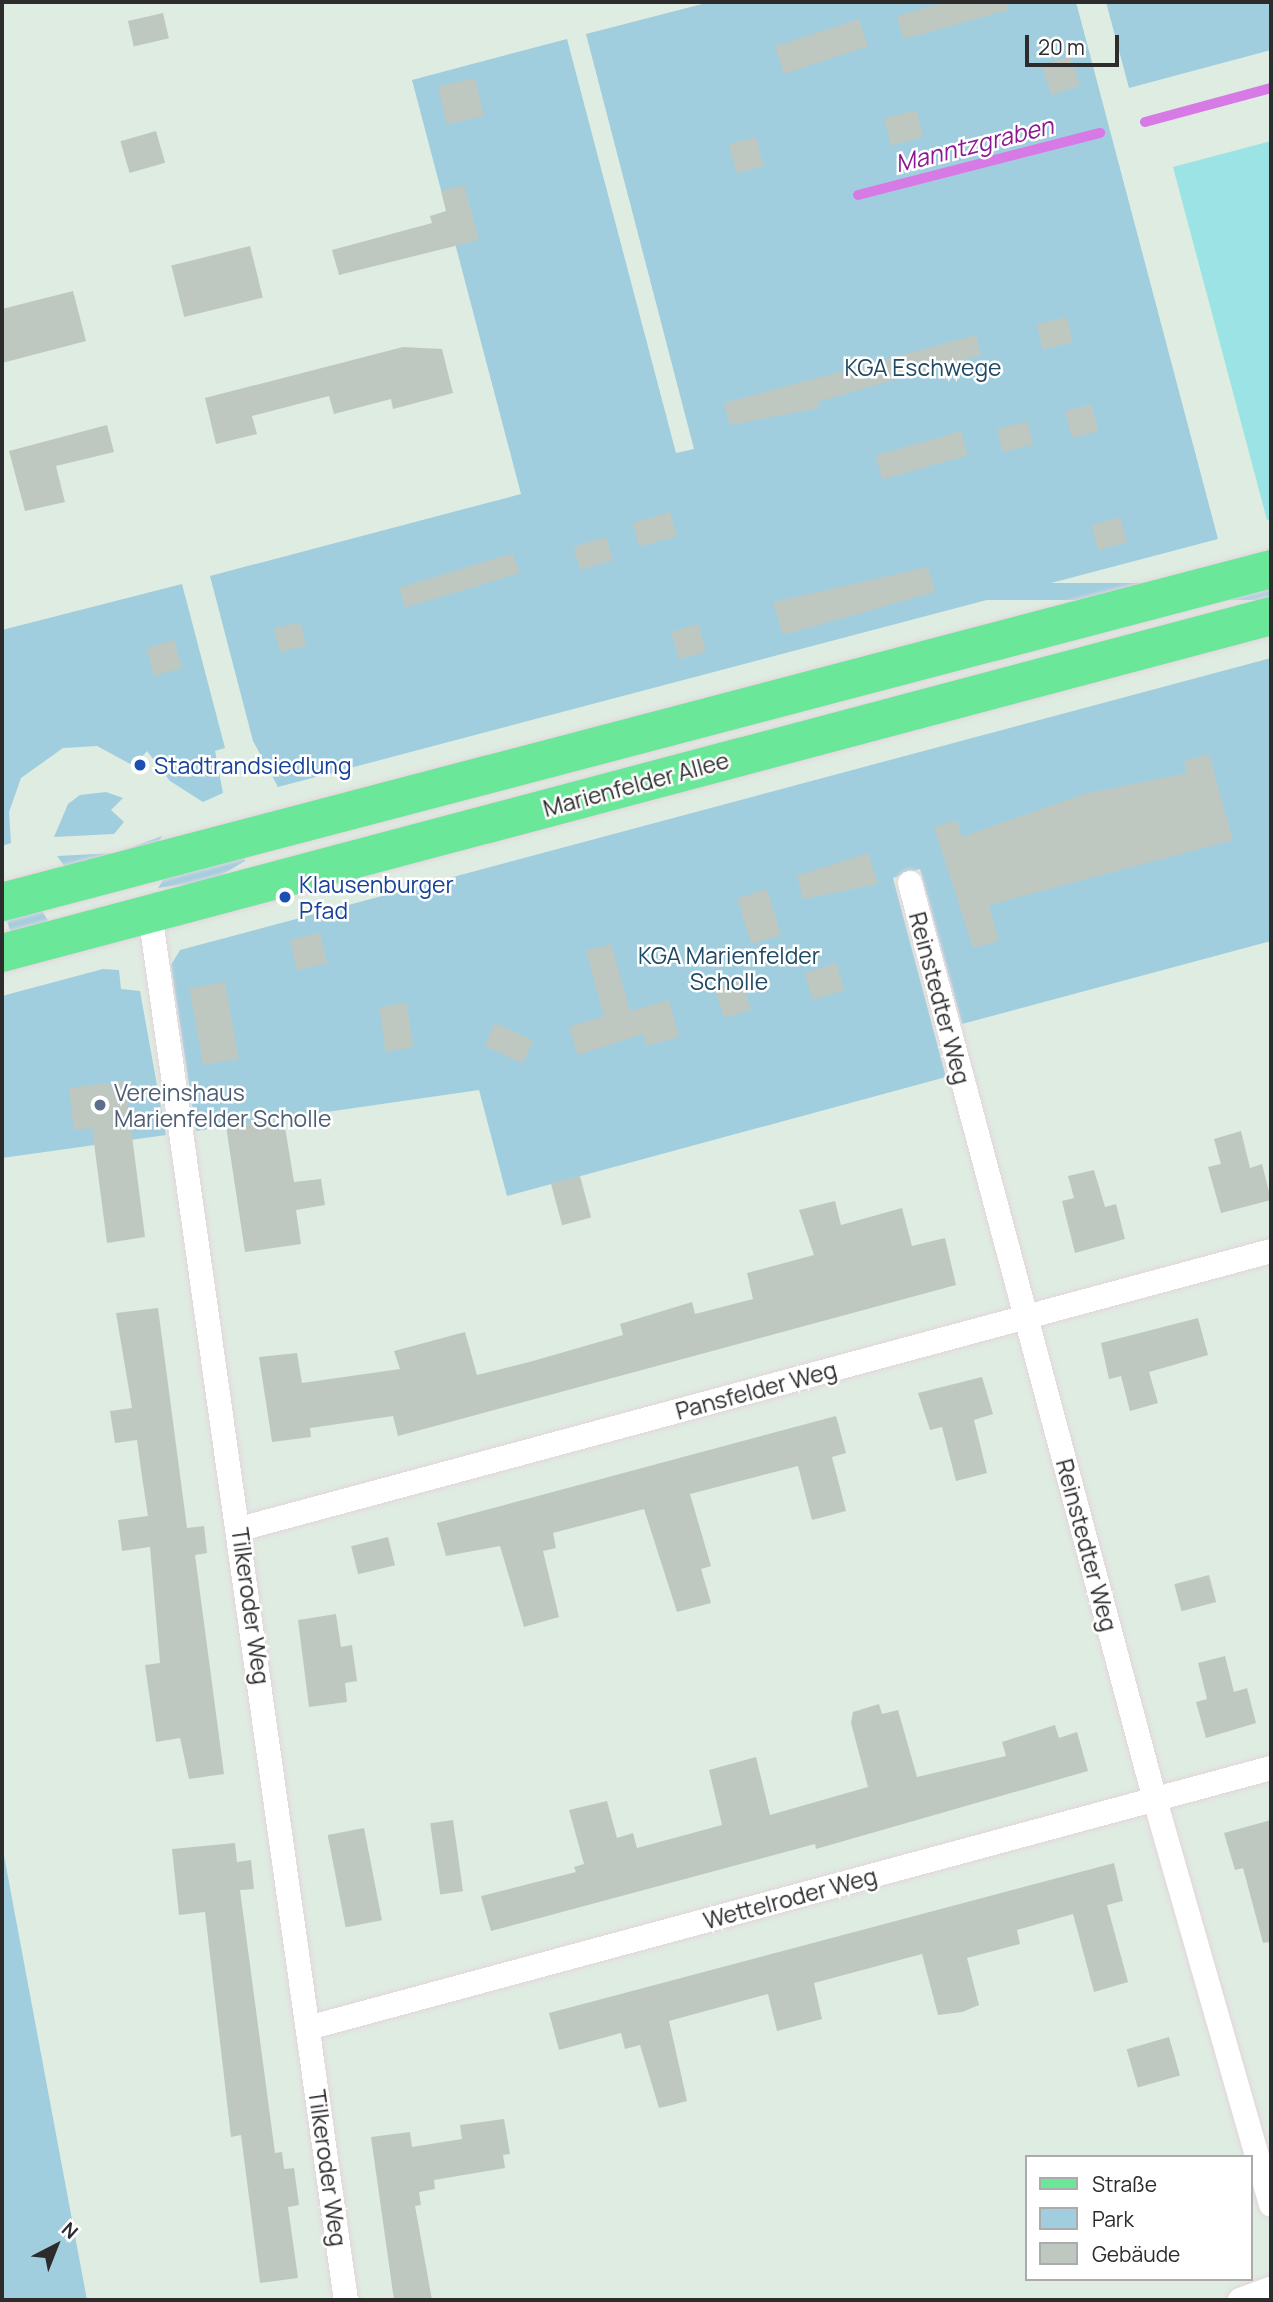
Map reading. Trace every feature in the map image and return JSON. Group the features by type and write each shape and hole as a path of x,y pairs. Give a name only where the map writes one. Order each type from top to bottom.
{"main road":[{"name":"Marienfelder Allee","path":"2,902 1271,569"},
{"name":"Marienfelder Allee","path":"2,953 1271,616"}],"street":[{"name":"Reinstedter Weg","path":"910,883 1024,1318 1155,1800 1271,2205"},
{"name":"Tilkeroder Weg","path":"150,913 240,1530 346,2300"},
{"name":"Pansfelder Weg","path":"240,1530 1271,1251"},
{"name":"Wettelroder Weg","path":"309,2028 1271,1769"},
{"path":"1240,2300 1271,2289"}],"green space":[{"name":"KGA Eschwege","path":"710,2 1076,2 1218,539 278,787 253,741 210,576 521,494 412,80 567,39 676,453 694,449 586,34"},
{"path":"1106,2 1271,2 1271,50 1129,88"},
{"path":"302,583 1271,583 1271,600 302,600"},
{"path":"182,584 225,748 215,751 223,793 203,802 170,781 147,751 134,766 97,746 63,748 21,778 9,812 11,843 2,846 2,630"},
{"name":"KGA Marienfelder Scholle","path":"1271,658 1271,941 962,1024 920,869 893,878 946,1077 507,1196 479,1090 196,1131 171,965 180,950"},
{"path":"106,792 123,798 111,810 124,822 114,834 54,837 68,804 80,795"},
{"path":"162,836 157,845 66,868 57,856 116,853"},
{"path":"244,855 245,861 213,880 158,888 165,877"},
{"path":"40,908 49,922 11,934 6,917"},
{"path":"103,969 119,970 121,989 140,991 166,1135 2,1158 2,996"},
{"path":"2,1845 87,2300 2,2300"}],"shaded area":[{"path":"1271,141 1271,519 1267,520 1173,167"}],"building":[{"path":"945,2 1007,2 1008,10 904,39 897,16"},
{"path":"163,13 169,38 134,46 128,21"},
{"path":"859,19 868,47 784,74 775,46"},
{"path":"1070,56 1080,85 1052,95 1042,66"},
{"path":"475,78 484,116 447,125 438,87"},
{"path":"916,110 923,137 891,146 884,119"},
{"path":"156,131 165,163 130,173 120,141"},
{"path":"756,137 764,166 737,173 729,144"},
{"path":"464,185 479,240 339,275 332,250 432,223 430,216 446,211 441,191"},
{"path":"250,246 263,297 184,317 171,266"},
{"path":"73,291 86,341 2,363 2,309"},
{"path":"1067,317 1073,342 1043,349 1037,324"},
{"path":"976,335 981,355 817,402 819,408 730,425 724,403"},
{"path":"403,347 442,349 453,393 393,409 391,399 334,414 329,396 252,416 257,434 216,444 205,398"},
{"path":"1091,404 1098,431 1072,438 1065,411"},
{"path":"1027,421 1033,444 1003,452 997,429"},
{"path":"107,425 114,452 56,466 65,502 25,511 9,451"},
{"path":"961,431 968,455 882,480 875,456"},
{"path":"670,512 677,536 639,547 633,523"},
{"path":"1120,517 1127,542 1098,550 1091,525"},
{"path":"606,537 613,560 581,570 573,547"},
{"path":"513,553 519,573 405,608 399,588"},
{"path":"928,567 935,592 783,635 773,602"},
{"path":"300,622 306,645 280,652 274,629"},
{"path":"698,624 706,652 679,660 671,632"},
{"path":"174,640 182,668 154,676 146,648"},
{"path":"1209,754 1233,840 989,905 999,941 973,948 934,827 957,820 962,837 1084,794 1187,773 1184,761"},
{"path":"868,853 878,884 803,899 797,876"},
{"path":"767,889 781,935 751,944 737,898"},
{"path":"320,933 327,963 297,970 290,940"},
{"path":"611,944 630,1011 669,1000 679,1037 646,1046 643,1034 578,1055 569,1027 604,1016 586,951"},
{"path":"836,963 845,990 813,1000 805,973"},
{"path":"741,979 751,1009 724,1018 714,988"},
{"path":"225,982 239,1059 203,1065 190,988"},
{"path":"407,1003 413,1048 386,1051 379,1007"},
{"path":"495,1023 533,1041 522,1063 484,1046"},
{"path":"125,1081 145,1237 107,1243 92,1128 74,1130 69,1088"},
{"path":"266,1120 284,1121 294,1182 321,1179 325,1205 296,1210 301,1244 245,1252 226,1126"},
{"path":"1241,1131 1250,1168 1262,1164 1271,1200 1221,1213 1208,1167 1221,1164 1214,1139"},
{"path":"1094,1170 1105,1207 1116,1204 1125,1239 1075,1253 1062,1201 1074,1198 1068,1176"},
{"path":"580,1176 591,1218 562,1225 551,1184"},
{"path":"835,1201 841,1225 902,1208 912,1246 945,1238 956,1285 398,1436 393,1416 310,1428 311,1437 272,1442 259,1357 297,1353 302,1383 400,1369 394,1351 465,1332 477,1375 533,1361 623,1335 620,1324 692,1302 695,1314 753,1299 747,1273 814,1255 799,1210"},
{"path":"158,1308 187,1528 204,1526 207,1553 195,1555 224,1774 189,1779 180,1738 156,1742 145,1665 160,1663 150,1547 122,1551 118,1520 148,1516 137,1440 115,1443 110,1411 132,1408 116,1313"},
{"path":"1198,1318 1208,1355 1149,1372 1158,1403 1130,1411 1121,1376 1109,1379 1101,1343"},
{"path":"982,1377 993,1414 974,1420 987,1473 956,1481 942,1427 930,1430 918,1393"},
{"path":"836,1416 846,1453 832,1457 846,1511 812,1520 798,1466 690,1494 711,1566 701,1569 711,1603 677,1612 644,1509 553,1533 556,1548 543,1551 559,1617 524,1627 500,1546 446,1556 437,1523"},
{"path":"388,1537 395,1565 358,1574 351,1546"},
{"path":"1209,1575 1216,1602 1181,1611 1174,1584"},
{"path":"336,1614 341,1647 352,1645 357,1681 345,1683 347,1702 309,1707 298,1620"},
{"path":"1225,1656 1234,1692 1247,1688 1256,1723 1206,1738 1196,1702 1207,1699 1198,1663"},
{"path":"879,1704 882,1714 898,1710 917,1777 1006,1756 1002,1742 1055,1725 1059,1738 1077,1732 1088,1771 816,1849 815,1844 491,1931 481,1896 576,1872 574,1867 584,1864 569,1810 607,1801 617,1838 633,1833 637,1848 722,1825 709,1770 756,1757 770,1815 868,1787 851,1723 853,1712"},
{"path":"453,1820 463,1891 440,1895 430,1823"},
{"path":"1271,1820 1271,1942 1263,1943 1243,1868 1235,1870 1224,1833"},
{"path":"364,1828 382,1920 346,1927 328,1835"},
{"path":"235,1843 237,1862 251,1860 254,1889 240,1890 275,2153 282,2152 284,2169 294,2168 299,2205 288,2207 298,2278 260,2283 241,2135 231,2137 205,1912 179,1915 172,1849"},
{"path":"1114,1863 1123,1901 1107,1905 1128,1982 1094,1992 1073,1914 1017,1930 1020,1944 967,1958 979,2005 962,2012 938,2015 922,1954 814,1983 822,2019 777,2031 768,1994 669,2021 687,2101 672,2105 659,2108 640,2045 625,2049 621,2033 559,2050 549,2013"},
{"path":"1169,2037 1180,2075 1138,2088 1127,2049"},
{"path":"504,2119 510,2154 503,2155 505,2168 434,2180 435,2189 419,2192 421,2205 415,2206 432,2300 394,2300 371,2137 410,2132 412,2147 462,2139 460,2125"}],"waterway":[{"name":"Manntzgraben","path":"1145,122 1271,88"},
{"name":"Manntzgraben","path":"858,195 1100,133"}],"place":[{"name":"Stadtrandsiedlung","path":"140,765"},
{"name":"Klausenburger Pfad","path":"285,897"},
{"name":"Vereinshaus Marienfelder Scholle","path":"100,1105"}]}
